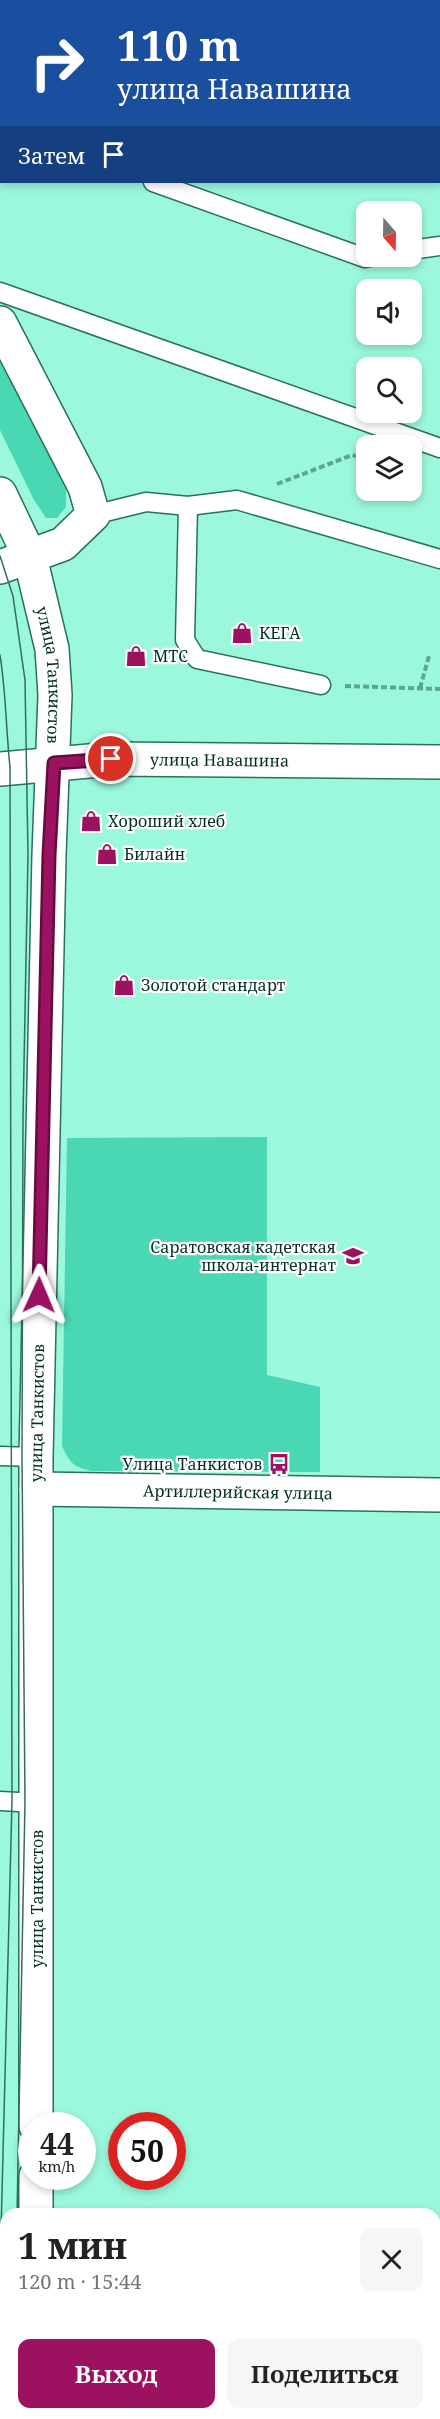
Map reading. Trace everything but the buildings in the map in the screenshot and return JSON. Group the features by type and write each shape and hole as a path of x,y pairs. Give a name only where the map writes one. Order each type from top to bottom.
{"main road":[{"path":"0,322 85,488 93,515 63,544 15,562"},
{"name":"улица Танкистов","path":"0,494 15,562 52,649 55,695 49,855 36,1457 36,2112"},
{"name":"улица Навашина","path":"0,769 111,759 440,762"},
{"name":"Артиллерийская улица","path":"36,1489 440,1495"},
{"path":"36,2190 36,2208"}],"lane":[{"path":"156,183 356,255"},
{"path":"422,248 440,246"},
{"path":"0,292 440,448"},
{"path":"93,515 146,502 188,506 237,500 440,559"},
{"path":"188,506 185,640 197,659 321,685"},
{"path":"0,1456 36,1457"},
{"path":"0,1801 37,1803"}],"path":[{"path":"237,500 352,455 356,456"},
{"path":"420,688 429,656"},
{"path":"321,685 440,689"}],"green space":[{"path":"0,351 66,488 66,507 57,518 46,518 34,500 0,430"},
{"path":"267,1137 267,1375 320,1387 320,1472 92,1471 76,1466 62,1446 67,1138"}],"tram line":[{"path":"0,556 13,596 25,680 28,855 23,1117 22,1457 25,1802 17,2208"},
{"path":"0,655 10,767 12,1801 2,2208"}],"place":[{"name":"КЕГА","path":"242,633"},
{"name":"МТС","path":"136,656"},
{"name":"Хороший хлеб","path":"91,821"},
{"name":"Билайн","path":"107,854"},
{"name":"Золотой стандарт","path":"124,985"},
{"name":"Саратовская кадетская школа-интернат","path":"353,1256"},
{"name":"Улица Танкистов","path":"279,1464"}],"route":[{"path":"39,1295 49,855 54,763 111,759"}]}
